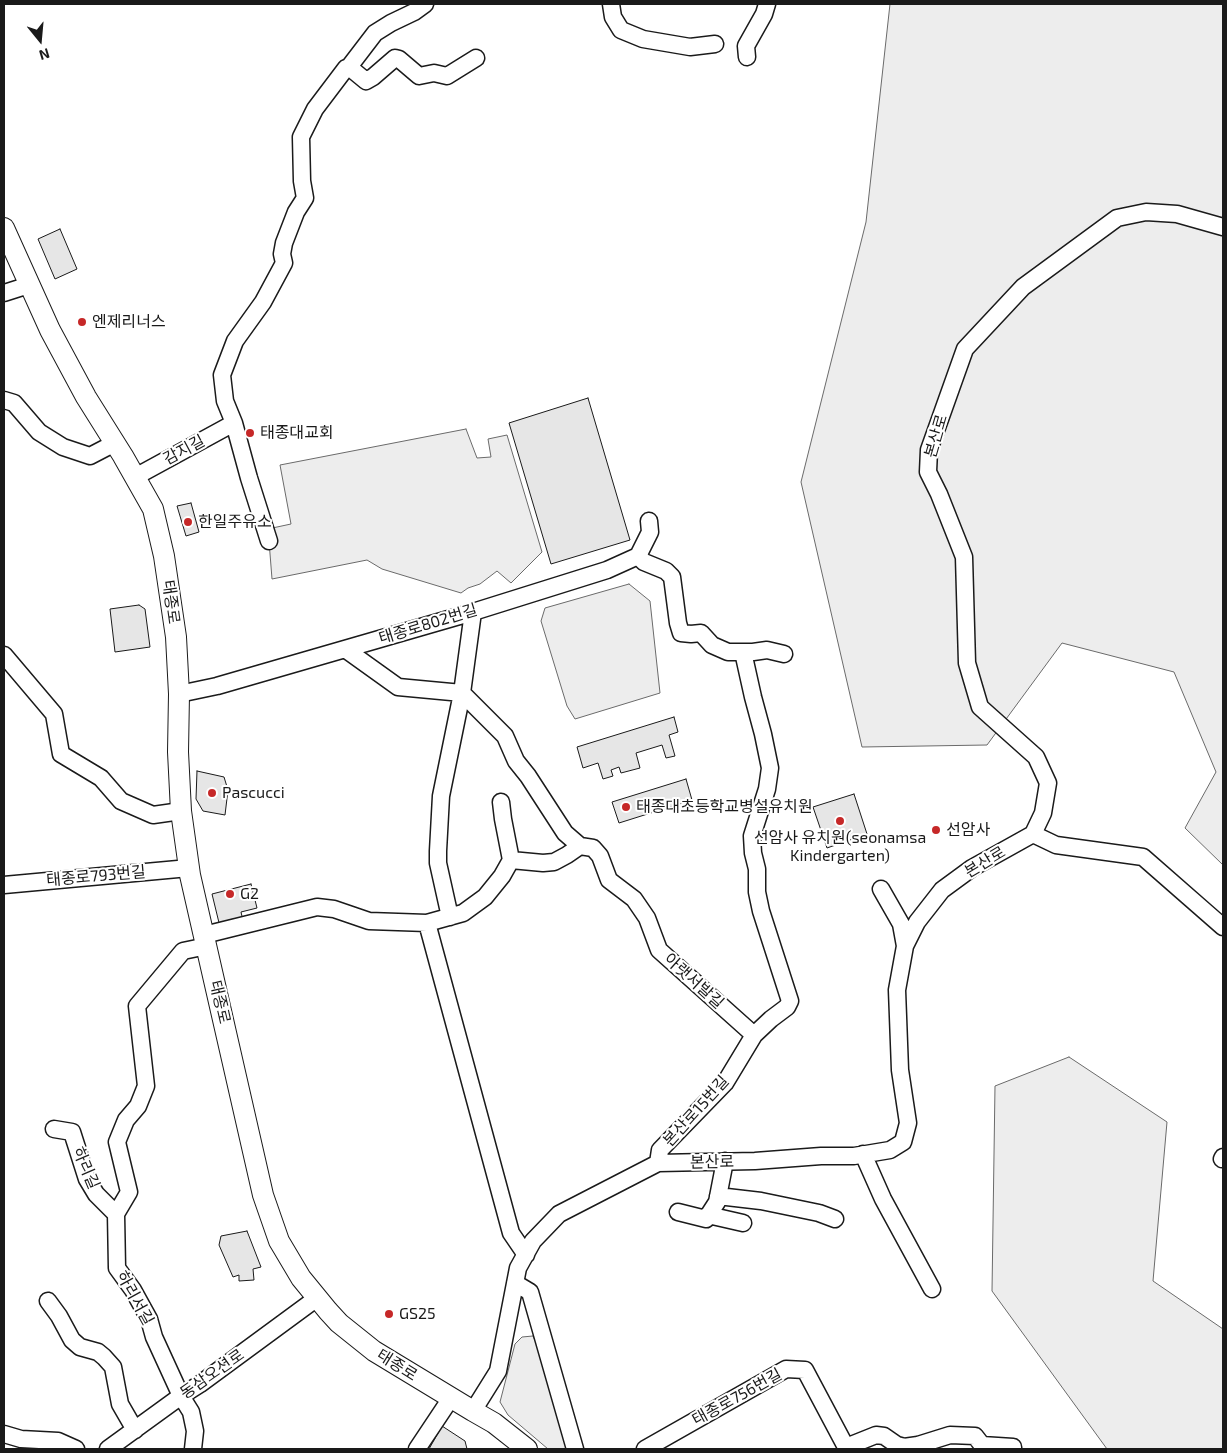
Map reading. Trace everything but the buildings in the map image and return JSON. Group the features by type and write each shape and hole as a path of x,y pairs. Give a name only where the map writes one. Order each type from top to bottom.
{"main road":[{"name":"태종로","path":"4,228 50,330 77,380 153,509 164,556 176,636 179,694 180,811 189,868 263,1195 279,1241 301,1278 339,1322 374,1351 450,1398 494,1422 527,1449"}],"street":[{"path":"269,541 234,424 225,401 222,375 235,341 264,302 284,263 282,254 284,243 296,212 304,198 301,137 315,109 375,33 425,4"},
{"path":"611,4 613,17 621,30 636,36 666,44 690,47 715,44"},
{"path":"747,57 746,46 764,14 767,4"},
{"path":"348,67 366,80 373,77 395,58 399,59 419,76 434,73 447,76 476,58"},
{"name":"본산로","path":"473,1411 498,1372 518,1268 533,1241 559,1214 658,1163 854,1156 890,1150 903,1142 908,1123 900,1070 897,990 905,946 917,922 942,890 972,868 1033,834 1043,813 1048,783 1036,757 980,707 967,662 964,557 939,494 928,472 929,450 965,349 1023,287 1117,218 1146,212 1177,214 1223,227"},
{"path":"4,293 29,285"},
{"path":"4,400 14,403 39,432 63,447 90,456 115,443"},
{"name":"감지길","path":"135,477 234,424"},
{"path":"649,521 650,532 638,556 644,562 666,571 672,577 678,623 681,632 700,633 712,645 728,652 768,650 784,654"},
{"name":"태종로802번길","path":"179,694 217,686 473,612 607,570 638,556"},
{"path":"450,917 438,864 441,796 462,693 473,612"},
{"path":"345,649 398,687 462,693"},
{"name":"본산로15번길","path":"658,1163 660,1150 725,1083 754,1035 771,1019 788,1007 790,1001 763,919 757,892 757,869 753,853 752,836 767,789 770,768 743,652"},
{"path":"4,655 54,714 61,754 101,778 121,801 153,815 180,811"},
{"name":"아랫서발길","path":"462,693 505,736 516,761 565,833 600,856 609,880 634,899 647,918 659,950 754,1035"},
{"path":"116,1214 129,1192 117,1142 126,1120 138,1106 146,1086 137,1006 184,951 206,941 317,907 334,909 368,921 427,923 463,913 485,898 502,876 511,860 501,802"},
{"path":"1033,834 1056,845 1142,857 1223,927"},
{"path":"511,860 542,864 554,862 586,847"},
{"name":"태종로793번길","path":"4,885 189,868"},
{"path":"881,889 901,924 905,946"},
{"path":"427,923 510,1233 526,1255"},
{"name":"하리길","path":"54,1129 72,1132 87,1179 96,1194 116,1214"},
{"path":"863,1154 884,1199 932,1289"},
{"path":"678,1212 706,1219 717,1202 725,1161"},
{"path":"718,1196 761,1200 819,1213 835,1219"},
{"name":"하리서길","path":"116,1214 117,1268 133,1290 149,1319 154,1337 181,1396 191,1412 195,1431 193,1449"},
{"path":"708,1215 743,1223"},
{"path":"515,1283 530,1292 575,1449"},
{"name":"동삼오션로","path":"108,1449 317,1298"},
{"path":"48,1301 59,1316 72,1340 80,1347 98,1352 113,1367 120,1404 134,1430"},
{"name":"태종로756번길","path":"645,1449 786,1369 805,1370 847,1448"},
{"path":"417,1449 450,1398"},
{"path":"4,1434 21,1439 58,1441 76,1449"},
{"path":"847,1448 876,1435 884,1436 897,1445 904,1447 918,1445 950,1435 975,1436 982,1447 1013,1447 1013,1449"}],"shaded area":[{"path":"890,4 1223,4 1223,865 1185,828 1216,772 1174,672 1062,643 987,745 862,747 801,482 866,222"},
{"path":"466,429 477,458 491,457 488,439 507,435 542,552 511,583 497,571 480,584 468,588 461,593 382,569 367,560 272,579 269,541 263,530 291,524 280,465"},
{"path":"629,584 650,601 660,693 575,719 567,706 541,621 545,608"},
{"path":"1069,1057 1167,1122 1153,1281 1223,1329 1223,1449 1107,1449 992,1291 995,1086"},
{"path":"533,1336 568,1449 548,1449 508,1415 500,1402 515,1344 522,1337"}],"place":[{"name":"엔제리너스","path":"82,322"},
{"name":"태종대교회","path":"250,433"},
{"name":"한일주유소","path":"188,522"},
{"name":"Pascucci","path":"212,793"},
{"name":"태종대초등학교병설유치원","path":"626,807"},
{"name":"선암사 유치원(seonamsa Kindergarten)","path":"840,821"},
{"name":"선암사","path":"936,830"},
{"name":"G2","path":"230,894"},
{"name":"GS25","path":"389,1314"}]}
